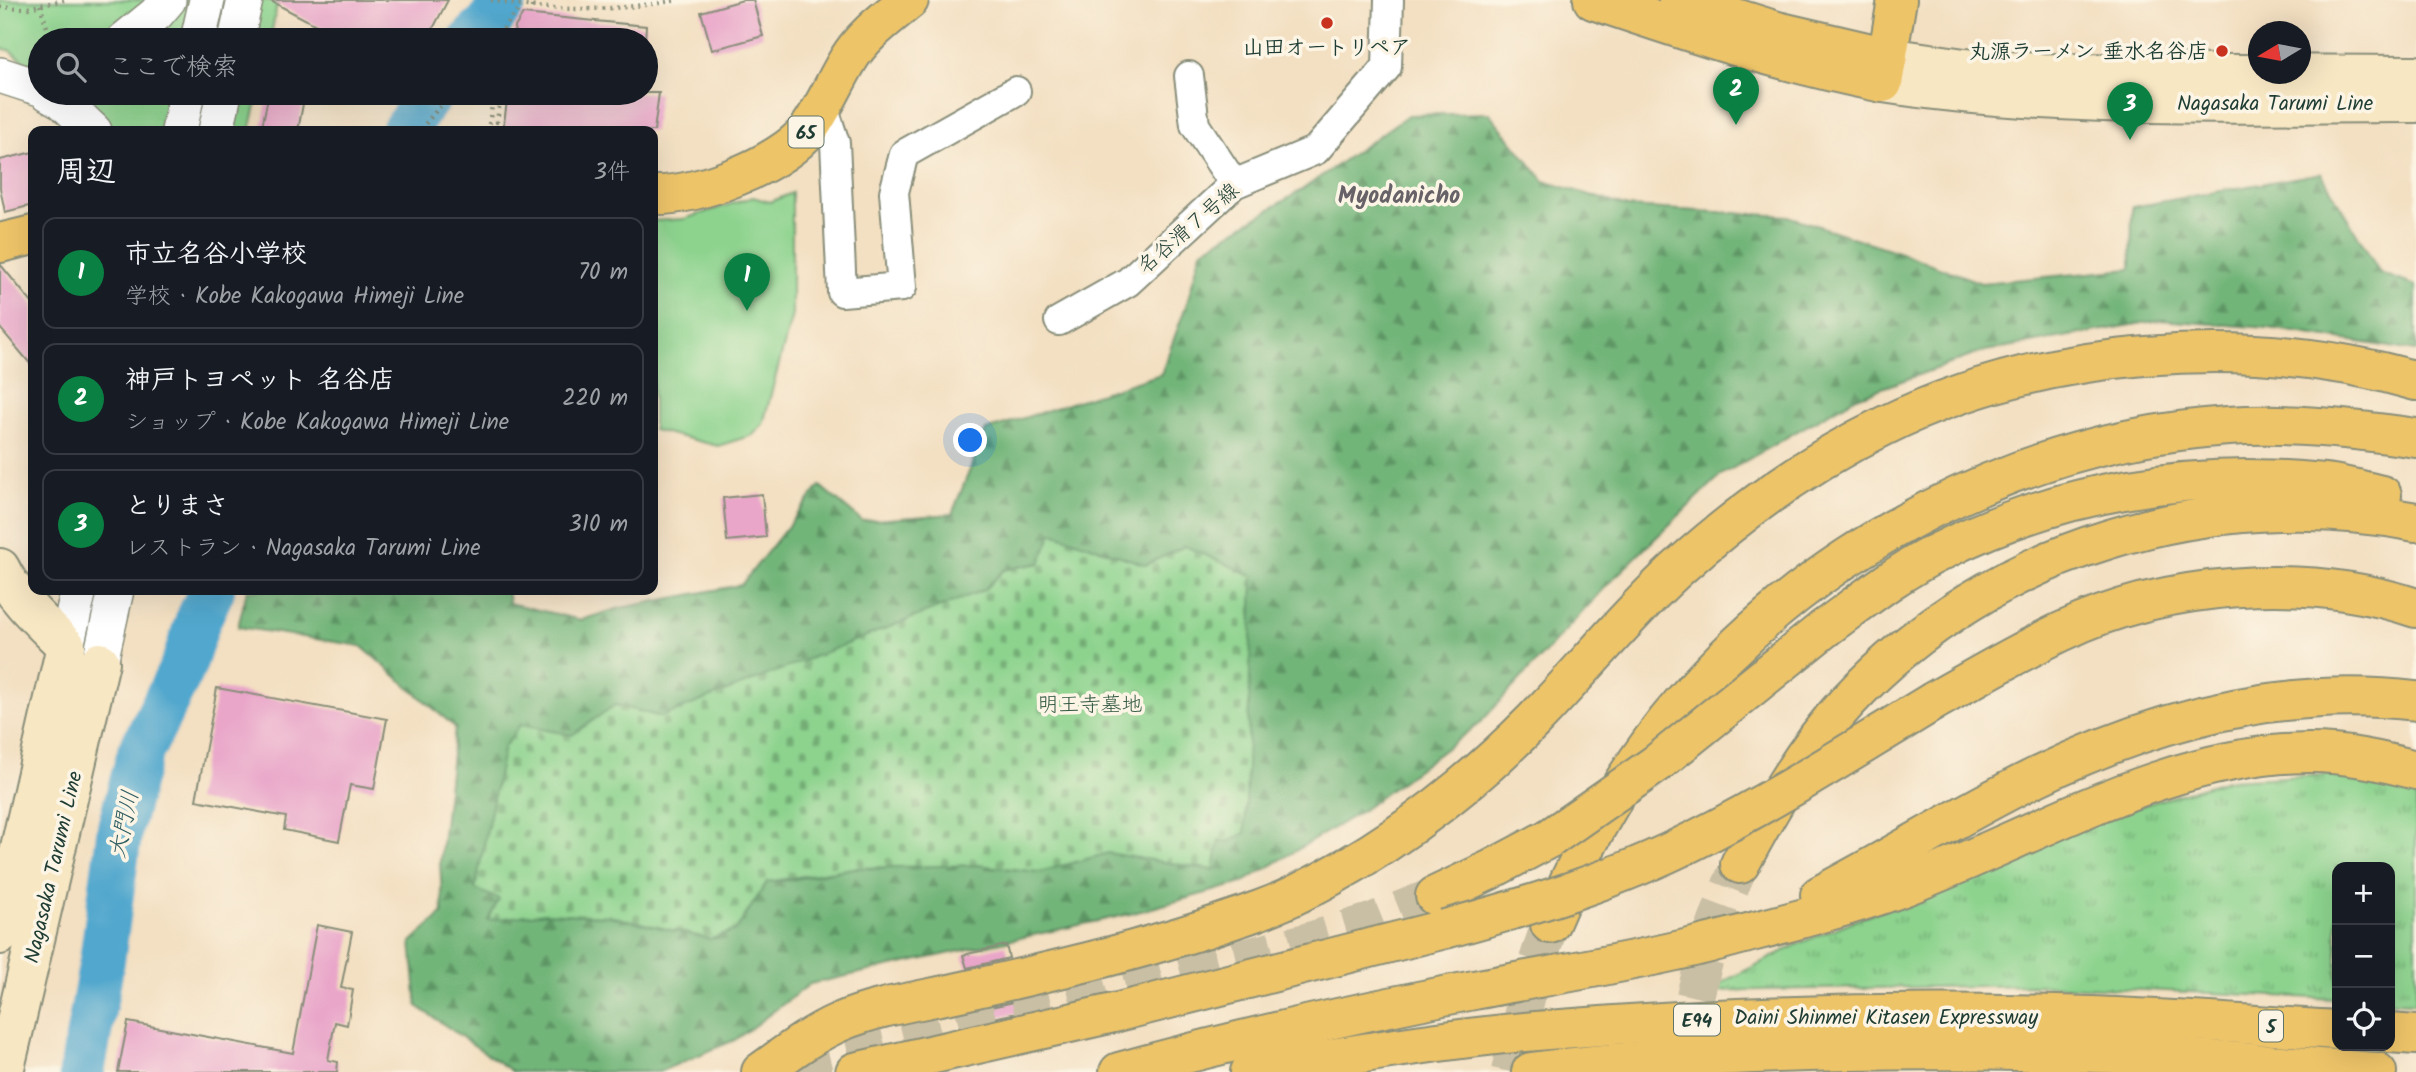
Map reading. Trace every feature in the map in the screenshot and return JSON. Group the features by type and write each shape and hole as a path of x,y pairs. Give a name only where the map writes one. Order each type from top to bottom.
{"main road":[{"name":"65","path":"658,195 688,193 710,187 749,170 799,139 823,106 849,58 870,32 909,0"},
{"path":"1593,0 1745,50 1823,70 1885,70"},
{"path":"1678,0 1777,31 1885,70"},
{"path":"1885,70 1896,0"},
{"name":"Nagasaka Tarumi Line","path":"1885,70 1964,68 2040,73 2416,75"},
{"name":"Nagasaka Tarumi Line","path":"1885,70 1959,94 2036,100 2119,103 2416,103"},
{"path":"0,243 28,236"},
{"path":"761,1072 840,1022 881,1010 1107,958 1180,937 1242,917 1296,895 1356,863 1415,825 1473,778 1533,721 1672,574 1721,531 1778,487 1830,454 1925,408 2010,380 2073,365 2199,353 2264,355 2331,362 2416,381"},
{"path":"1550,924 1588,841 1648,749 1682,703 1734,649 1787,602 1843,561 1899,526 1958,496 2021,470 2090,449 2157,434 2227,426 2287,425 2359,430 2416,438"},
{"path":"1440,913 1490,870 1550,838 1656,764 1825,628 1882,586 1939,551 2001,524 2062,503 2124,489 2191,480 2262,478 2327,484 2416,504"},
{"path":"1740,864 1769,810 1804,755 1847,702 1891,658 1941,620 1995,586 2087,545 2135,531 2192,520 2255,512 2320,510 2386,516 2416,522"},
{"path":"0,568 9,585 66,646"},
{"path":"855,1072 1118,1012 1440,913 1514,910 1579,888 1693,841 1756,808 1934,701 2063,631 2126,608 2191,592 2257,586 2329,589 2416,608"},
{"name":"Nagasaka Tarumi Line","path":"0,935 66,646"},
{"name":"Nagasaka Tarumi Line","path":"4,1072 100,662"},
{"path":"1643,957 1752,922 1818,896 2031,779 2094,751 2165,725 2234,707 2307,698 2384,697 2416,701"},
{"path":"1119,1072 1238,1040 1351,1014 1643,957 1734,936 1892,891 2138,788 2194,770 2250,758 2310,753 2368,758 2416,770"},
{"name":"Daini Shinmei Kitasen Expressway","path":"1250,1072 1382,1049 1546,1030 1732,1018 1899,1014 2147,1019"},
{"name":"5","path":"2147,1019 2332,1030"},
{"path":"2395,1033 2416,1035"},
{"name":"Daini Shinmei Kitasen Expressway","path":"1531,1072 1740,1055 1913,1050 2146,1057"},
{"name":"5","path":"2146,1057 2377,1072"}],"street":[{"path":"139,28 168,0"},
{"path":"201,28 207,0"},
{"path":"239,28 245,0"},
{"name":"名谷滑７号線","path":"1059,321 1128,282 1234,184 1316,150 1387,67 1389,0"},
{"path":"0,63 28,64"},
{"path":"0,75 28,84"},
{"path":"1189,76 1195,125 1234,184"},
{"path":"823,106 835,143 842,292 902,286 894,192 904,153 1016,91"},
{"path":"66,105 89,126"},
{"path":"180,126 184,105"},
{"path":"217,126 222,105"},
{"path":"66,646 78,595"},
{"path":"100,662 115,595"}],"path":[{"path":"0,7 28,8 64,0"},
{"path":"491,0 532,8 573,10 678,0"},
{"path":"532,8 533,0"},
{"path":"40,5 47,28"},
{"path":"504,28 522,6"},
{"path":"424,126 441,105"},
{"path":"489,126 492,105"},
{"path":"499,105 497,122 504,122"}],"green space":[{"path":"0,0 278,0 272,28 28,28 28,64 9,50 0,48"},
{"path":"81,105 256,105 251,126 103,126"},
{"path":"1489,113 1544,181 1628,207 1788,216 1907,255 1981,283 2131,269 2132,207 2321,173 2380,273 2416,286 2416,351 2269,328 2160,320 1985,351 1857,397 1721,475 1610,582 1480,723 1360,812 1242,883 1130,914 810,984 735,1040 659,1072 513,1072 417,1006 411,942 443,913 440,862 455,727 361,646 238,627 246,595 508,595 509,603 581,620 620,608 741,585 820,486 862,521 952,514 986,430 1161,374 1187,303 1201,251 1303,189 1408,115","holes":["1052,533 1146,565 1185,546 1214,870 1108,853 1039,872 979,865 853,868 767,882 736,930 711,939 610,916 545,913 489,919 500,899 520,725 572,735 615,705 661,717 984,590 1004,570 1041,563"]},
{"path":"792,193 792,315 763,424 753,435 718,446 658,431 658,221 684,219 753,197 770,202"},
{"name":"明王寺墓地","path":"1052,533 1146,565 1185,546 1253,576 1245,833 1228,842 1219,840 1214,870 1108,853 1039,872 979,865 853,868 767,882 736,930 711,939 610,916 545,913 488,920 499,899 475,889 504,747 520,725 572,735 615,705 661,717 984,590 1004,570 1040,563"},
{"path":"2346,774 2416,790 2416,1003 2395,1002 2395,862 2332,862 2332,999 2036,985 1705,991 1800,943 2107,816 2227,780"}],"building":[{"path":"269,0 448,0 433,28 322,28"},
{"path":"743,0 753,0 763,36 712,50 701,12"},
{"path":"523,14 646,26 646,28 515,27"},
{"path":"266,105 303,105 299,126 262,126"},
{"path":"506,105 657,105 655,126 504,126"},
{"path":"28,153 28,206 5,212 0,188 0,160"},
{"path":"0,264 28,298 28,361 0,328"},
{"path":"762,494 766,537 727,541 723,498"},
{"path":"217,688 387,719 374,789 350,785 339,841 284,830 286,817 196,800"},
{"path":"317,925 352,932 341,988 353,990 347,1025 335,1022 328,1060 338,1062 337,1072 118,1072 128,1022 293,1053"},
{"path":"1006,945 1009,958 967,968 963,955"},
{"path":"1019,1001 1022,1012 979,1021 977,1010"}],"waterway":[{"name":"大門川","path":"484,28 504,0"},
{"name":"大門川","path":"408,126 422,105"},
{"name":"大門川","path":"82,1072 102,961 120,827 140,753 184,664 198,620 210,595"}],"tunnel":[{"path":"1685,1053 1693,1004 1706,956 1740,864"},
{"path":"794,1072 1303,943 1371,922 1435,896"},
{"path":"1510,1072 1527,994 1550,924"}],"place":[{"name":"山田オートリペア","path":"1327,23"},
{"name":"丸源ラーメン 垂水名谷店","path":"2222,51"},
{"name":"神戸トヨペット 名谷店","path":"1736,125"},
{"name":"とりまさ","path":"2130,140"},
{"name":"市立名谷小学校","path":"747,311"}],"district":[{"name":"Myodanicho","path":"1399,195"}]}
